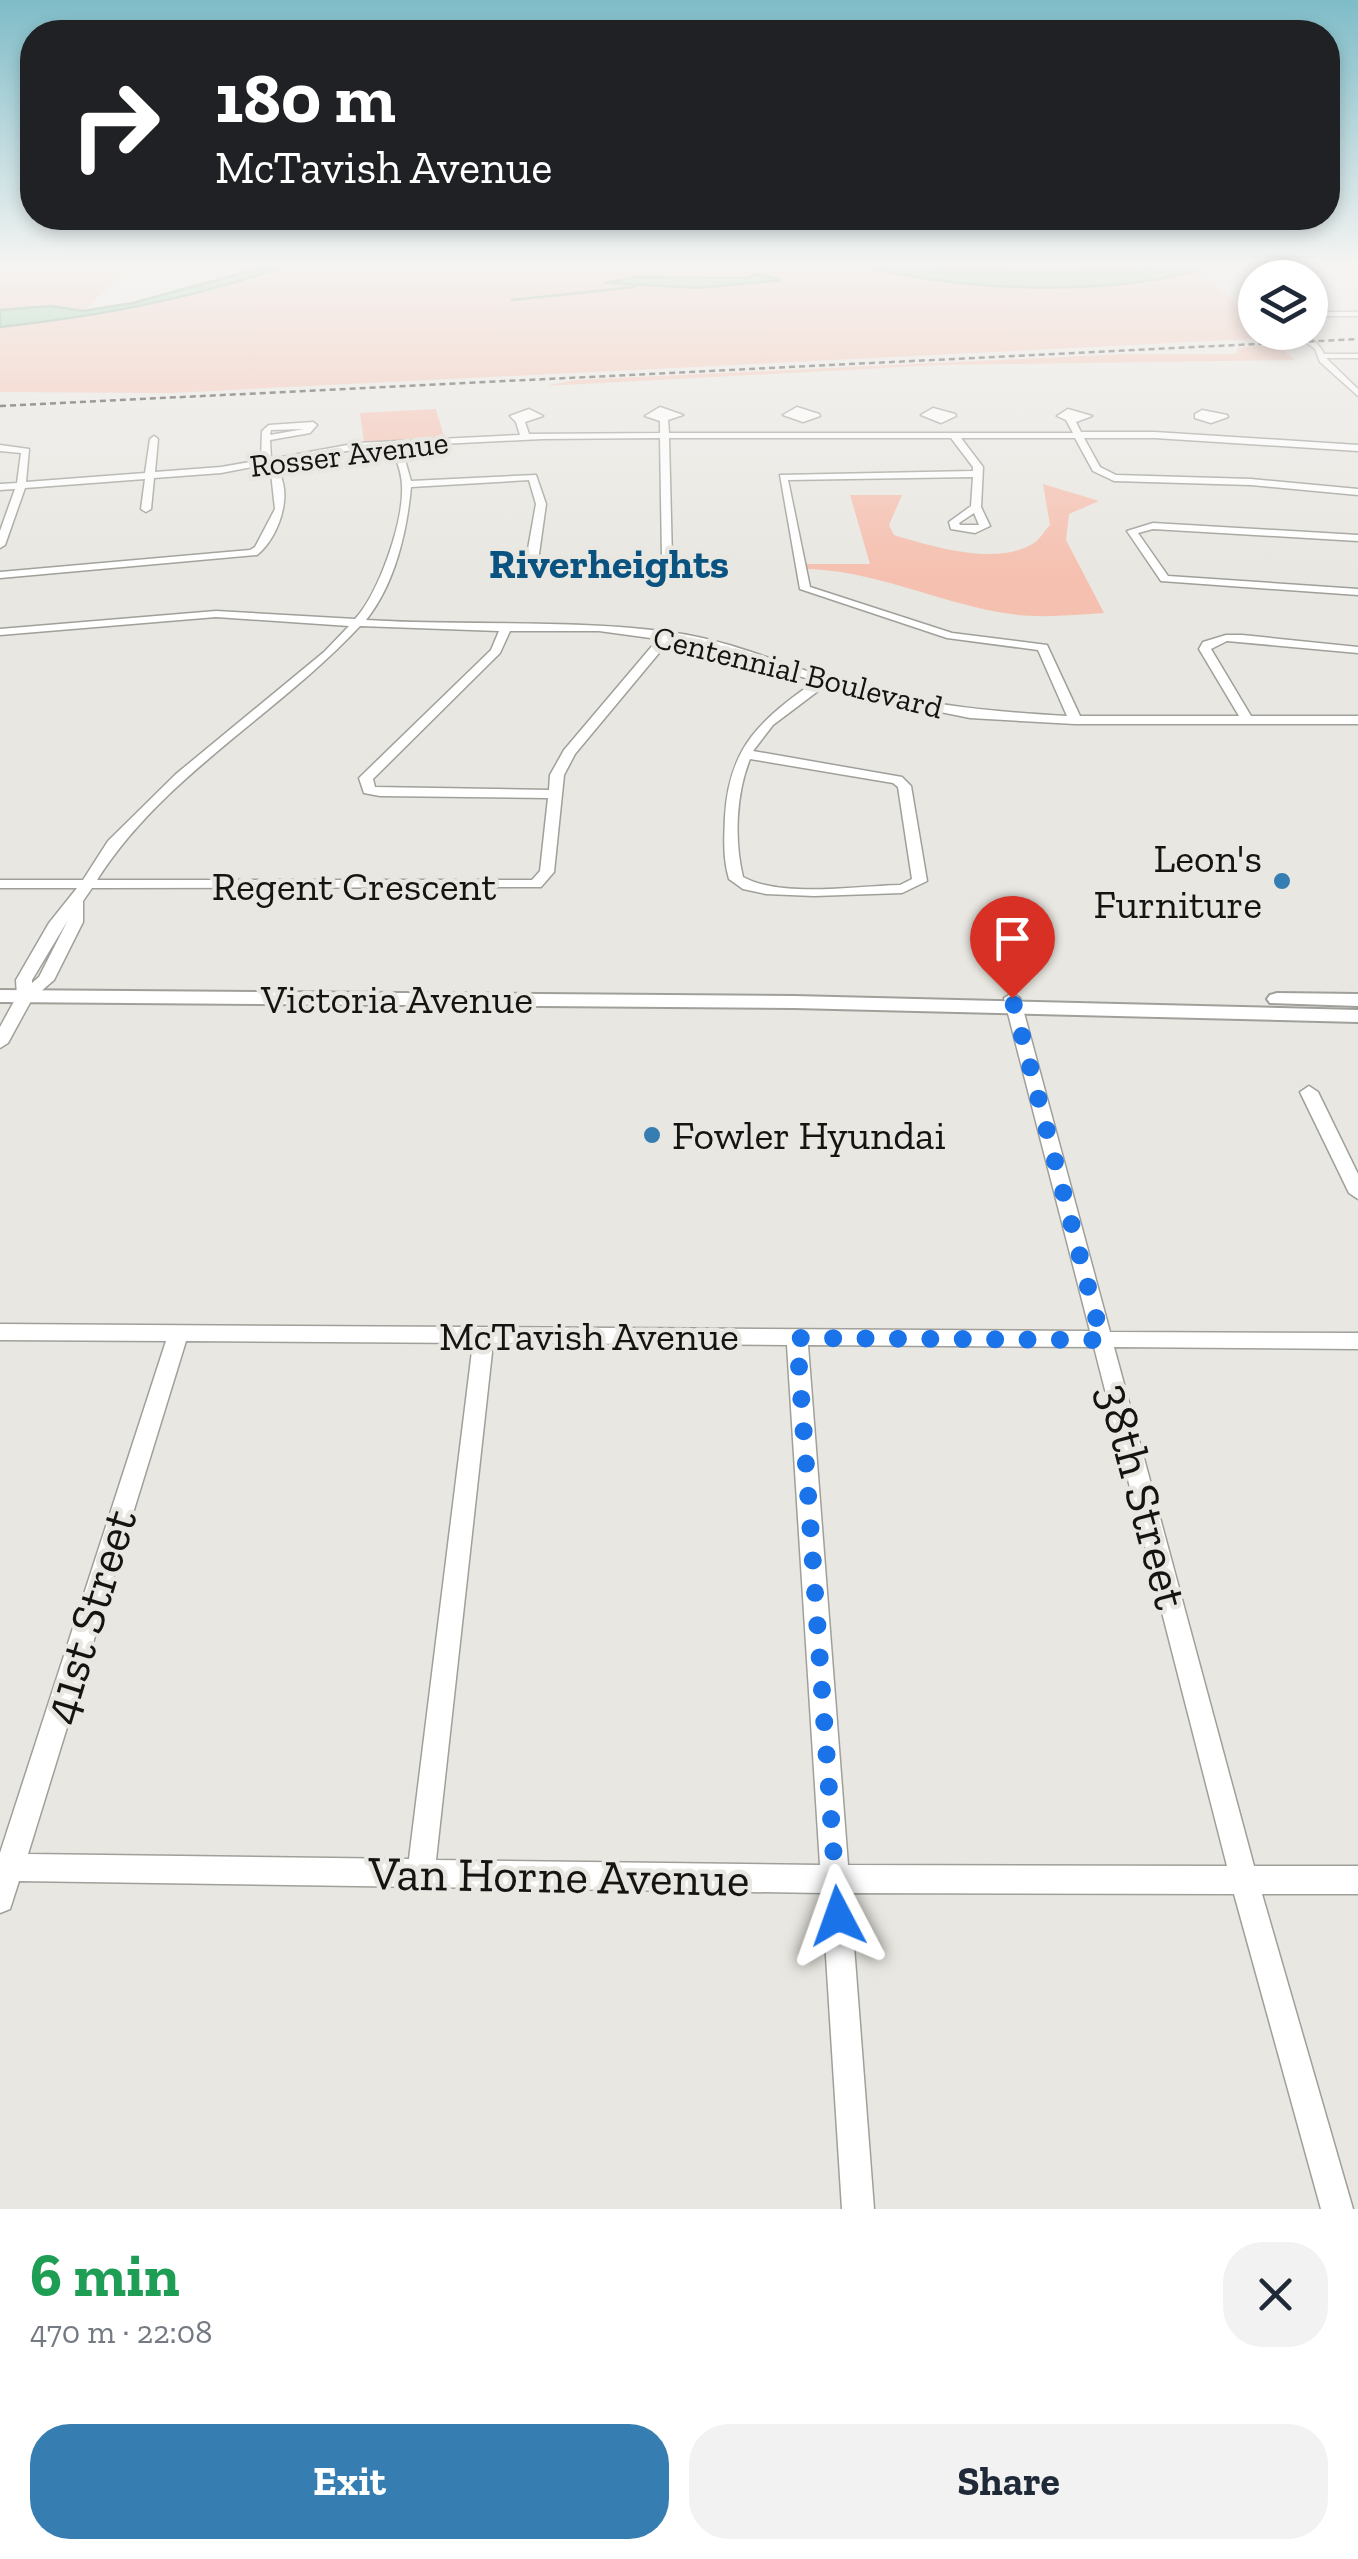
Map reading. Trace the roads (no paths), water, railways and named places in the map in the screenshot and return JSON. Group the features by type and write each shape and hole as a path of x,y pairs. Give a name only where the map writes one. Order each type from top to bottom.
{"main road":[{"name":"Victoria Avenue","path":"0,996 1013,1003 1358,1000"},
{"name":"Victoria Avenue","path":"1013,1003 1358,1016"}],"street":[{"path":"1333,368 1358,394"},
{"path":"407,484 533,477 541,504 531,560 535,564 651,566 666,559 664,419"},
{"path":"1070,419 1096,469 1114,478 1251,482 1358,492"},
{"path":"803,420 805,435"},
{"path":"940,420 972,459 979,474 976,508"},
{"path":"1211,420 1216,438"},
{"path":"520,421 525,436"},
{"name":"Rosser Avenue","path":"0,487 151,477 266,463 332,450 525,436 1078,434 1358,448"},
{"path":"0,575 253,553 259,549 280,509 276,472 266,463 266,438"},
{"path":"146,510 154,439"},
{"path":"0,1042 25,996 46,980 75,922 76,901 114,844 143,811 328,654 358,624 376,598 403,524 407,484 396,444"},
{"path":"0,448 26,451 21,486 0,545"},
{"path":"979,474 783,476 805,589 951,636 1043,648 1075,720"},
{"path":"1358,538 1172,527 1132,531 1165,579 1358,592"},
{"name":"Centennial Boulevard","path":"0,632 216,614 358,624 599,628 668,635 722,646 825,680 927,707 1075,720 1358,720"},
{"path":"506,627 496,651 366,778 365,784 369,790 380,792 555,794"},
{"name":"Regent Crescent","path":"0,884 536,884 547,872 557,775 569,752 668,635"},
{"path":"1247,720 1205,649 1207,644 1242,638 1358,650"},
{"path":"745,754 897,780 904,786 920,881 902,889 768,890 742,885 733,871 732,795 736,770 754,736 774,716 825,680"},
{"name":"38th Street","path":"1013,1003 1244,1879 1337,2209"},
{"path":"1310,1092 1358,1193"},
{"name":"McTavish Avenue","path":"0,1332 1358,1341"},
{"name":"41st Street","path":"0,1899 5,1867 178,1334"},
{"path":"420,1874 484,1335"},
{"path":"797,1338 858,2209"},
{"name":"Van Horne Avenue","path":"5,1867 835,1879 1358,1880"}],"railway":[{"path":"0,406 768,368"}],"place":[{"name":"Leon's Furniture","path":"1282,881"},
{"name":"Fowler Hyundai","path":"652,1135"}],"district":[{"name":"Riverheights","path":"609,563"}]}
